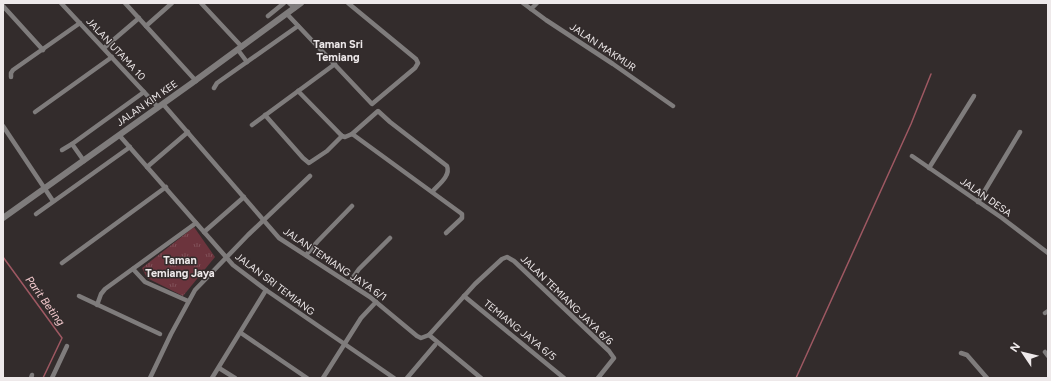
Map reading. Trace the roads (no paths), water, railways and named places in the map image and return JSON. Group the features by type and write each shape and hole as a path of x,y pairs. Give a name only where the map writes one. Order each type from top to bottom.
{"street":[{"name":"JALAN UTAMA 10","path":"61,3 144,92 161,106"},
{"path":"125,3 196,81"},
{"path":"146,26 172,3"},
{"path":"201,3 240,48 247,62"},
{"path":"268,16 284,3"},
{"path":"289,3 294,8"},
{"name":"JALAN KIM KEE","path":"3,218 196,81 301,3"},
{"path":"287,14 372,104 415,68 418,63 416,59 348,3"},
{"name":"JALAN MAKMUR","path":"523,3 673,106"},
{"path":"531,9 537,3"},
{"path":"3,6 43,50"},
{"path":"104,48 139,18"},
{"path":"11,77 13,70 80,23"},
{"path":"214,88 217,83 298,26"},
{"path":"36,112 112,57"},
{"path":"252,125 335,64"},
{"path":"298,91 342,136"},
{"path":"62,150 144,92"},
{"path":"929,168 974,96"},
{"name":"JALAN TEMIANG JAYA 6/1","path":"161,106 188,132 280,238 376,302 417,336 421,338 427,336 481,378"},
{"path":"265,115 309,163 327,151 342,136 345,137 352,134 378,110 390,122 447,166 447,174 433,191"},
{"path":"3,126 53,201"},
{"path":"147,167 188,132"},
{"path":"978,202 1020,132"},
{"path":"352,134 433,191 462,214 462,218 446,233"},
{"name":"JALAN SRI TEMIANG","path":"119,135 166,187 226,258 244,274 394,378"},
{"path":"72,144 84,161"},
{"path":"36,214 130,147"},
{"name":"JALAN DESA","path":"912,156 1048,253"},
{"path":"150,378 188,301 201,283 310,176"},
{"path":"62,263 166,187"},
{"path":"204,232 244,197"},
{"path":"306,255 352,206"},
{"path":"96,305 105,289 196,223"},
{"path":"348,283 359,269 390,238"},
{"name":"JALAN TEMIANG JAYA 6/6","path":"464,296 502,258 507,258 514,261 609,351 614,358 598,378"},
{"path":"134,269 145,282 188,301"},
{"path":"212,378 266,290"},
{"path":"79,296 160,334"},
{"path":"427,336 464,296"},
{"name":"TEMIANG JAYA 6/5","path":"464,296 564,378"},
{"path":"323,378 361,318 376,302"},
{"path":"241,333 307,378"},
{"path":"407,378 434,345"},
{"path":"52,378 67,346"},
{"path":"961,353 967,355 987,378"},
{"path":"219,368 235,378"}],"waterway":[{"path":"796,378 911,124 931,74"},
{"name":"Parit Beting","path":"3,257 62,338 43,378"}],"district":[{"name":"Taman Sri Temiang","path":"338,50"},
{"name":"Taman Temiang Jaya","path":"180,266"}]}
